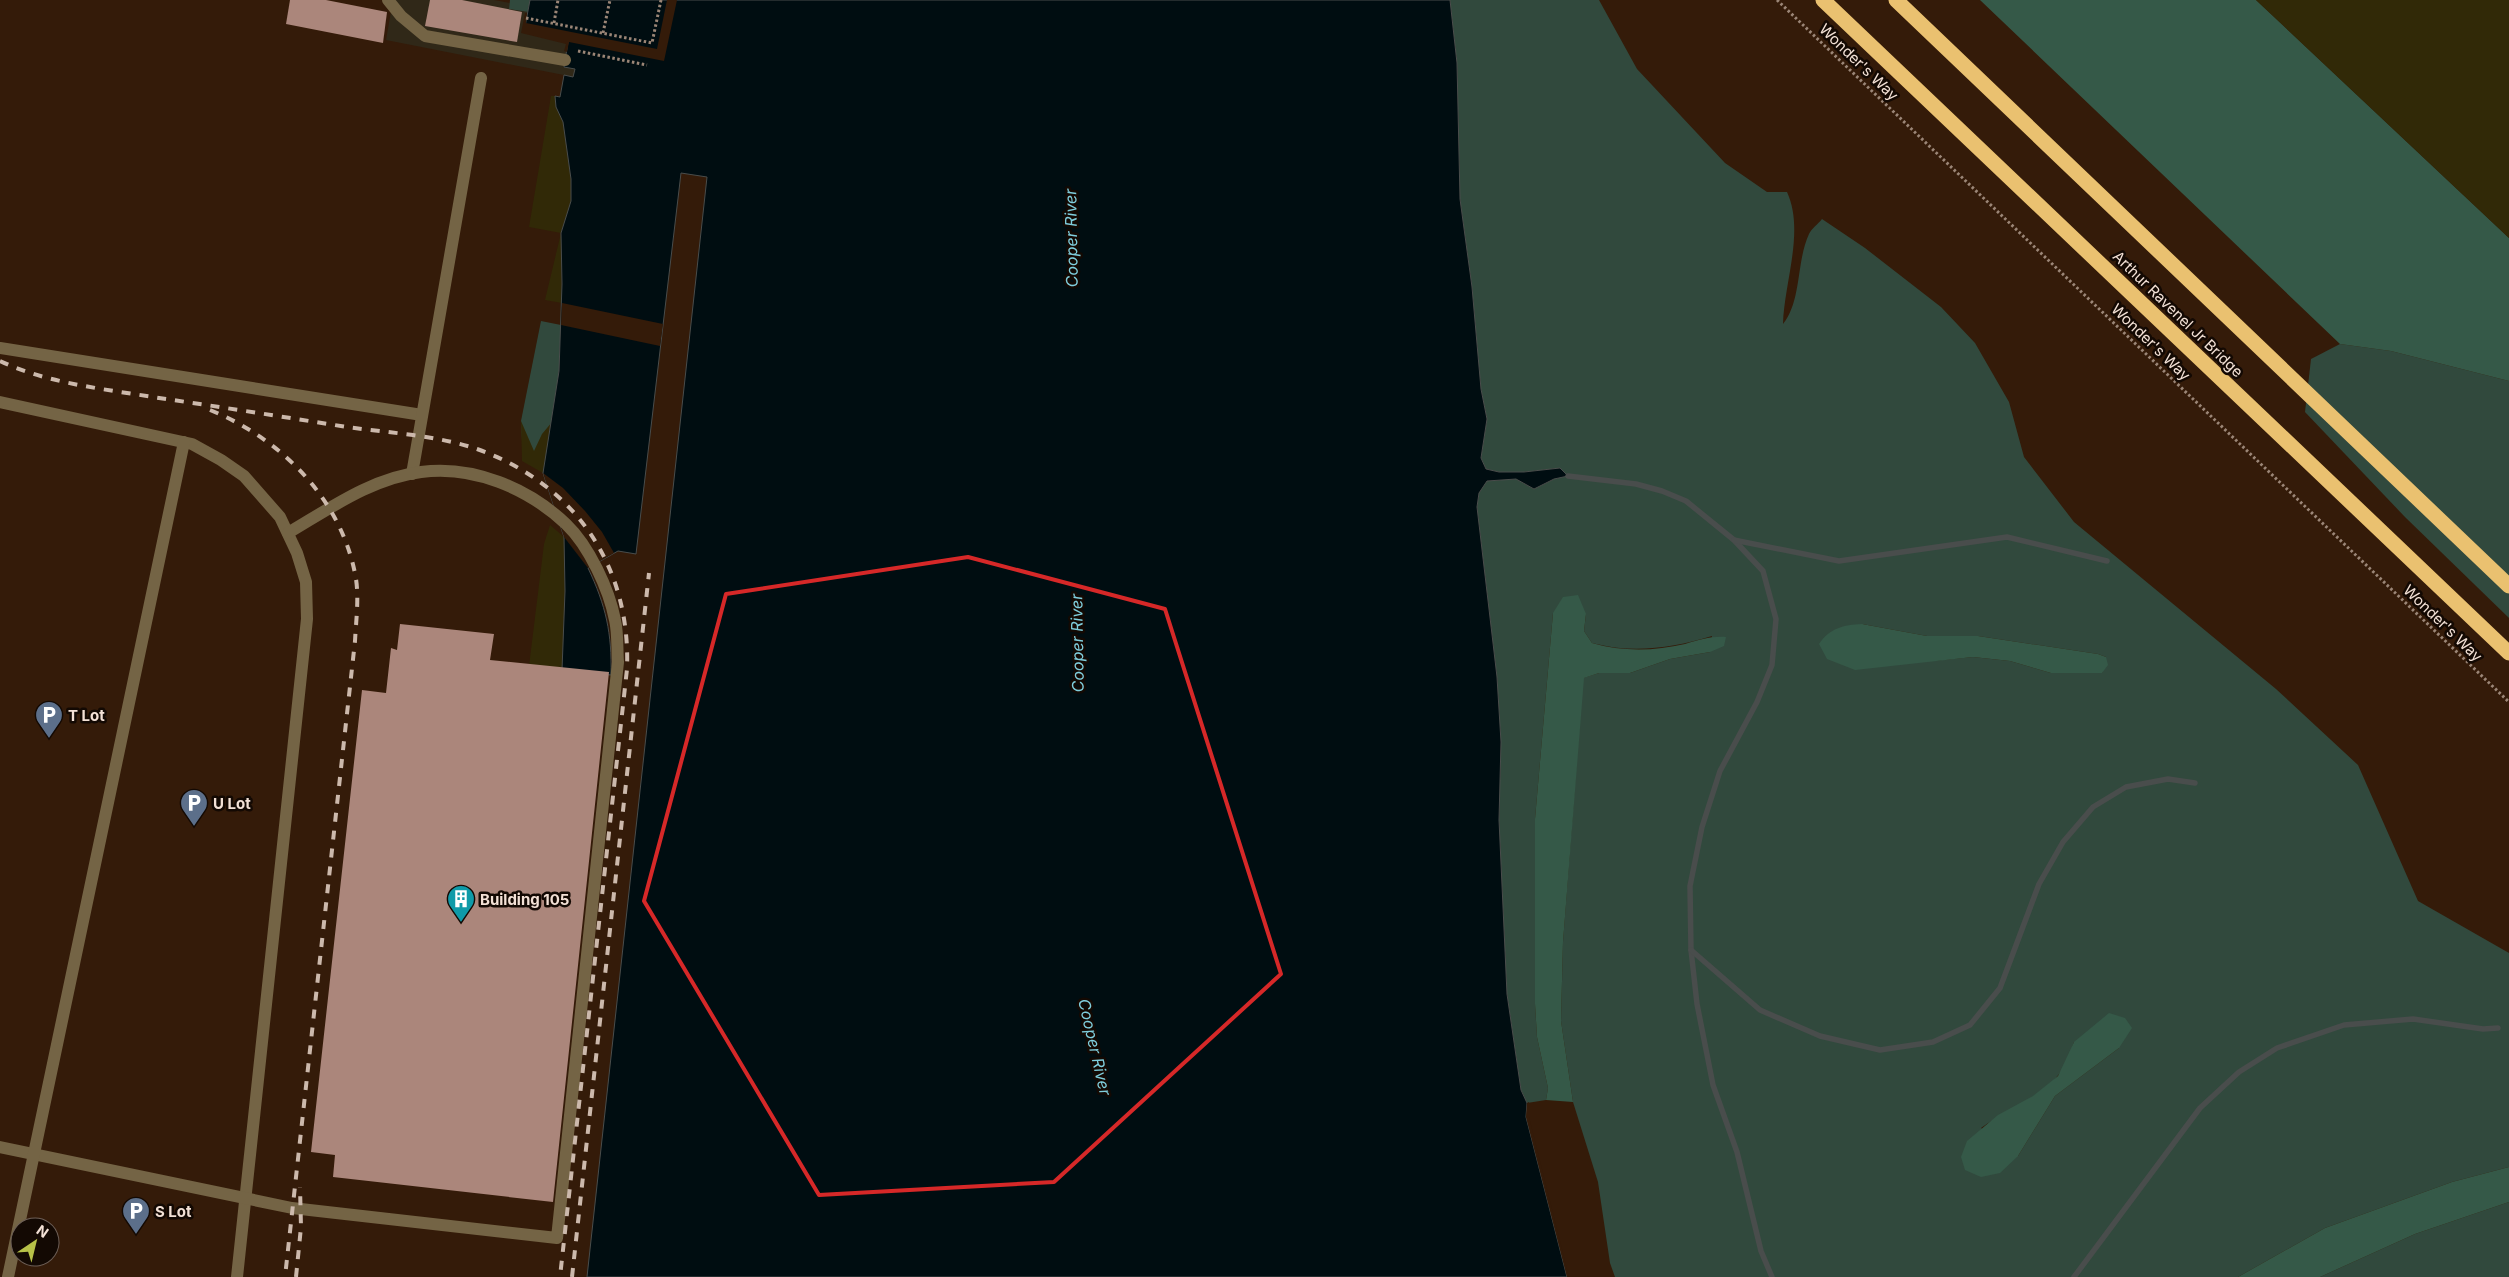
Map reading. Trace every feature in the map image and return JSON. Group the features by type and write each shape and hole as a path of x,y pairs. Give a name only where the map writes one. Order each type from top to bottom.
{"highway":[{"name":"Arthur Ravenel Jr Bridge","path":"1823,0 2509,653"},
{"path":"1896,0 2509,586"}],"lane":[{"path":"388,0 401,16 425,36 565,60"},
{"path":"412,474 481,78"},
{"path":"0,348 422,415"},
{"path":"0,402 192,444 221,460 244,476 280,517 306,582 307,619 237,1277"},
{"path":"8,1277 184,442"},
{"path":"0,1147 301,1210 557,1238 618,662 616,621 606,589 590,556 567,524 534,499 477,474 452,471 412,474 394,478 351,496 288,533"}],"path":[{"path":"554,23 558,0"},
{"path":"603,33 610,0"},
{"path":"526,18 652,43 661,0"},
{"name":"Wonder's Way","path":"1777,0 2509,702"},
{"path":"576,51 647,65"}],"highlighted area":[{"path":"968,557 1165,609 1281,974 1054,1182 819,1195 644,901 726,594"}],"shaded area":[{"path":"393,0 494,0 510,3 509,9 528,12 569,42 564,67 575,68 574,77 386,40"}],"green space":[{"path":"510,0 530,0 528,12 509,9"},
{"path":"1450,0 1599,0 1637,69 1725,163 1767,192 1787,192 1792,207 1794,240 1783,324 1793,304 1805,245 1810,232 1822,219 1865,248 1941,307 1975,343 2009,402 2024,457 2074,522 2276,689 2358,765 2418,901 2509,953 2509,1167 2452,1182 2325,1228 2238,1277 1615,1277 1610,1263 1598,1182 1573,1102 1561,1021 1563,942 1583,678 1599,673 1630,673 1670,659 1710,652 1712,636 1682,644 1652,648 1637,649 1607,646 1592,643 1584,631 1586,614 1553,613 1535,819 1535,1004 1537,1037 1548,1088 1546,1100 1527,1103 1521,1090 1507,994 1499,820 1501,742 1497,677 1477,507 1479,493 1487,481 1516,479 1534,489 1554,479 1567,476 1560,468 1524,472 1499,472 1486,469 1481,458 1487,419 1481,389 1472,287 1460,199 1457,63","holes":["1862,624 1927,636 1978,636 2098,654 2106,657 2102,673 2051,673 2010,661 1973,657 1932,661","2074,1042 2119,1048 2055,1096 2018,1156 1981,1128 2033,1097 2052,1082 2064,1067"]},
{"path":"1980,0 2256,0 2509,238 2509,381 2391,351 2340,344"},
{"path":"541,321 561,325 559,371 548,446 534,454 522,440 521,421"},
{"path":"2340,344 2391,351 2509,381 2509,618 2405,517 2305,412 2311,359"},
{"path":"1578,595 1586,614 1584,631 1592,643 1615,648 1650,649 1710,638 1726,637 1724,646 1710,652 1670,659 1630,673 1599,673 1584,678 1563,942 1561,1021 1573,1102 1546,1100 1548,1088 1537,1037 1535,1004 1535,819 1553,613 1563,597"},
{"path":"1862,624 1927,636 1978,636 2098,654 2106,657 2108,665 2102,673 2051,673 2010,661 1973,657 1855,670 1827,659 1819,644 1828,634 1838,628"},
{"path":"2109,1013 2125,1018 2132,1028 2119,1048 2055,1096 2018,1156 2000,1173 1981,1177 1965,1170 1961,1157 1967,1141 1998,1115 2033,1096 2058,1076 2074,1042"},
{"path":"2509,1167 2509,1202 2415,1234 2320,1277 2238,1277 2325,1228 2452,1182"},
{"path":"2509,1202 2509,1277 2320,1277 2415,1234"}],"sand":[{"path":"2256,0 2509,0 2509,238"},
{"path":"551,96 555,96 556,107 563,122 571,179 571,201 561,233 529,227"},
{"path":"561,233 562,303 545,300"},
{"path":"521,421 534,451 542,434 552,422 543,473 522,461"},
{"path":"550,525 564,537 565,591 562,670 529,666 544,544"}],"water":[{"name":"Cooper River","path":"530,0 1450,0 1457,63 1460,199 1472,287 1481,389 1487,419 1481,458 1486,469 1499,472 1524,472 1560,468 1568,476 1554,479 1534,489 1516,479 1487,481 1479,493 1477,507 1497,677 1501,742 1499,820 1507,994 1521,1090 1527,1103 1526,1117 1567,1277 587,1277 707,177 681,173 636,554 618,551 588,568 607,620 611,675 562,670 565,591 564,537 543,473 559,371 562,284 561,233 571,201 571,179 563,122 556,107 555,96 560,97 564,75 573,77 575,69 564,67 568,42 524,32"}],"pier":[{"path":"667,0 677,0 664,61 569,42 567,52 564,51 566,44 521,33 525,13 527,13 526,23 657,49"},
{"path":"562,303 663,324 660,346 561,325"},
{"path":"543,473 563,488 585,511 602,532 614,553 588,568 564,537"},
{"path":"1529,1102 1529,1117 1569,1277 1567,1277 1526,1117 1527,1103"}],"building":[{"path":"290,0 326,0 387,12 383,43 286,24"},
{"path":"430,0 462,0 522,12 517,42 425,26"},
{"name":"Building 105","path":"400,624 494,634 490,660 609,672 553,1202 333,1177 335,1155 311,1152 362,690 386,693 391,648 397,650"}],"waterway":[{"path":"1568,476 1636,484 1662,491 1686,501 1734,540 1763,571 1776,619 1772,665 1757,702 1720,771 1702,827 1690,886 1691,950 1697,1004 1713,1085 1737,1152 1761,1251 1772,1277"},
{"path":"1734,540 1839,561 2007,537 2107,561"},
{"path":"1691,950 1760,1010 1820,1036 1880,1050 1933,1042 1970,1025 2000,988 2039,884 2063,842 2093,807 2126,787 2168,779 2195,783"},
{"path":"2074,1277 2200,1108 2239,1072 2277,1048 2344,1025 2413,1019 2483,1029 2498,1028"}],"railway":[{"path":"0,361 38,375 78,385 347,427 429,437 461,444 512,464 542,484 569,507 590,534 607,563 619,596 626,631 627,669 560,1277"},
{"path":"210,410 236,422 261,438 305,476 323,499 338,524 349,551 357,587 355,641 285,1277"},
{"path":"572,1277 649,573"},
{"path":"296,1277 301,1227 300,1187"}],"place":[{"name":"T Lot","path":"49,739"},
{"name":"U Lot","path":"194,827"},
{"name":"Building 105","path":"461,923"},
{"name":"S Lot","path":"136,1235"}]}
